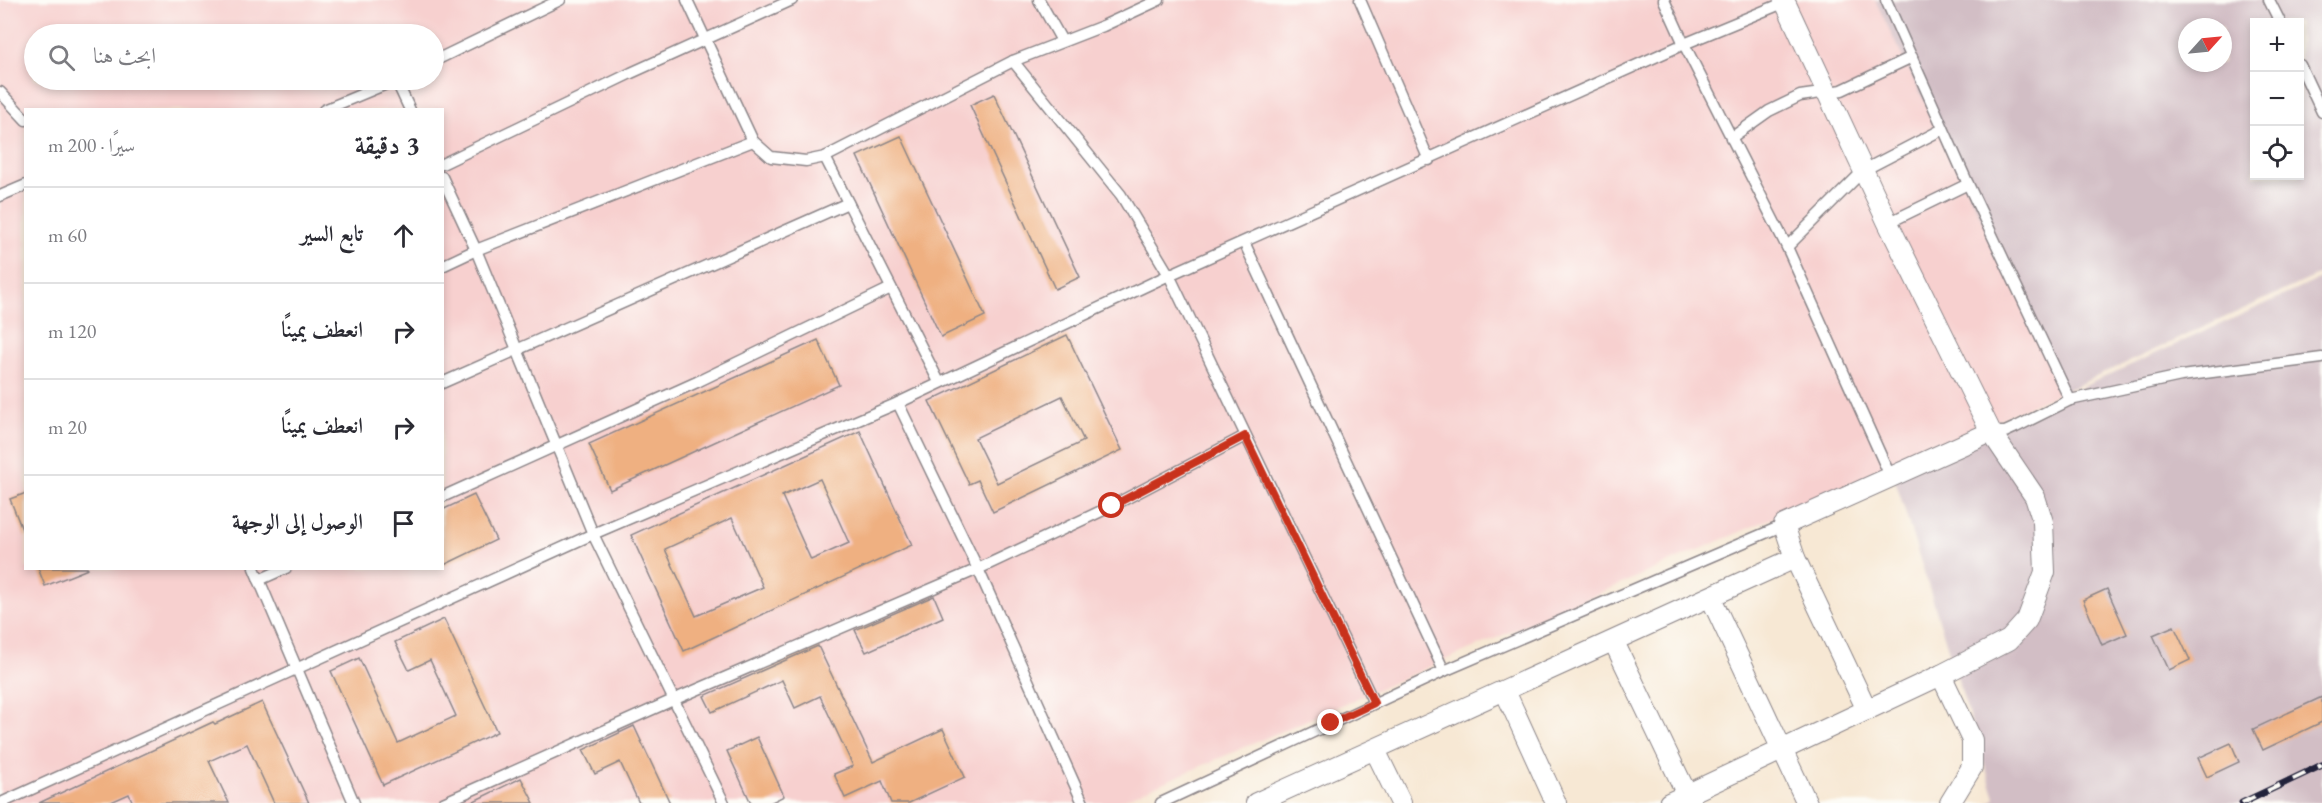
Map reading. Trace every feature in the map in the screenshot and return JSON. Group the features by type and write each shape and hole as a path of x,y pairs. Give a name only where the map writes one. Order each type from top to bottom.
{"street":[{"path":"1614,642 1682,800 2009,640 2027,620 2045,572 2043,522 2035,497 1991,432 1888,223 1787,1"},
{"path":"1867,710 1795,558 1784,525 1991,432"},
{"path":"1261,802 1795,558"},
{"path":"1711,598 1808,803"},
{"path":"1941,675 1972,740 1972,767 1950,803"},
{"path":"1505,692 1556,803"},
{"path":"1375,750 1401,803"}],"lane":[{"path":"444,56 560,0"},
{"path":"687,0 753,141 771,157 806,161 825,157 1013,61 1104,26 1159,0"},
{"path":"444,163 792,0"},
{"path":"1039,0 1062,41"},
{"path":"1360,0 1429,160"},
{"path":"1664,0 1787,247 1891,478"},
{"path":"1887,0 1968,184 2070,400"},
{"path":"2269,0 2278,18"},
{"path":"1,803 593,534 898,403 1169,275 1684,44 1787,1"},
{"path":"1731,138 1768,111 1800,96 1842,90 1912,57"},
{"path":"1013,61 1121,195 1169,275 1374,703"},
{"path":"2304,72 2322,112"},
{"path":"329,108 372,90"},
{"path":"401,90 409,108"},
{"path":"0,92 24,118"},
{"path":"1787,247 1864,170 1943,129"},
{"path":"444,265 476,249 753,141"},
{"path":"825,157 939,382"},
{"path":"444,181 476,249 593,534 724,803"},
{"path":"1888,223 1968,184"},
{"path":"0,196 24,186"},
{"path":"444,382 848,203"},
{"path":"1244,242 1444,671"},
{"path":"444,496 697,382 891,288"},
{"path":"1991,432 2005,432 2070,400 2181,376 2322,358"},
{"path":"898,403 978,569 1083,803"},
{"path":"443,803 673,700 978,569 1112,506 1245,436"},
{"path":"1161,803 1444,671 1784,525"},
{"path":"255,570 354,803"},
{"path":"259,580 282,570"}],"shaded area":[{"path":"0,0 1875,0 2065,391 1116,803 0,803"},
{"path":"1875,0 2322,0 2322,273 2065,391"},
{"path":"2322,278 2322,803 1989,803 1995,798 1893,473"}],"building":[{"path":"994,94 1080,277 1055,289 970,105"},
{"path":"901,136 985,316 941,337 857,156"},
{"path":"1067,335 1122,450 993,512 978,480 969,484 929,401","holes":["1062,396 1084,441 997,483 975,438"]},
{"path":"818,340 839,385 610,490 589,444"},
{"path":"860,431 912,545 684,651 631,535","holes":["820,479 849,543 811,560 782,496","732,518 763,587 696,616 665,549"]},
{"path":"24,494 24,534 10,499"},
{"path":"474,495 496,540 444,565 444,509"},
{"path":"39,570 85,570 45,586"},
{"path":"2107,589 2127,634 2102,645 2083,600"},
{"path":"934,596 943,617 866,652 855,630"},
{"path":"444,619 497,732 383,785 331,671 359,658 398,743 456,716 430,660 409,670 395,642"},
{"path":"2174,626 2190,660 2169,670 2153,635"},
{"path":"818,646 873,762 943,729 965,777 909,803 891,803 882,781 845,798 834,774 853,766 820,696 795,708 782,680 712,712 704,696"},
{"path":"2322,697 2322,722 2263,750 2253,729"},
{"path":"262,702 309,803 274,803 247,744 209,761 229,803 133,803 129,794 109,803 39,803 213,722 215,724"},
{"path":"634,726 670,803 639,803 620,762 595,774 583,750"},
{"path":"757,737 784,796 770,803 751,803 727,751"},
{"path":"2231,743 2239,762 2207,777 2198,758"},
{"path":"521,778 534,803 470,803"}],"railway":[{"path":"2242,803 2322,765"}],"route":[{"path":"1112,506 1245,436 1374,703 1331,723"}]}
